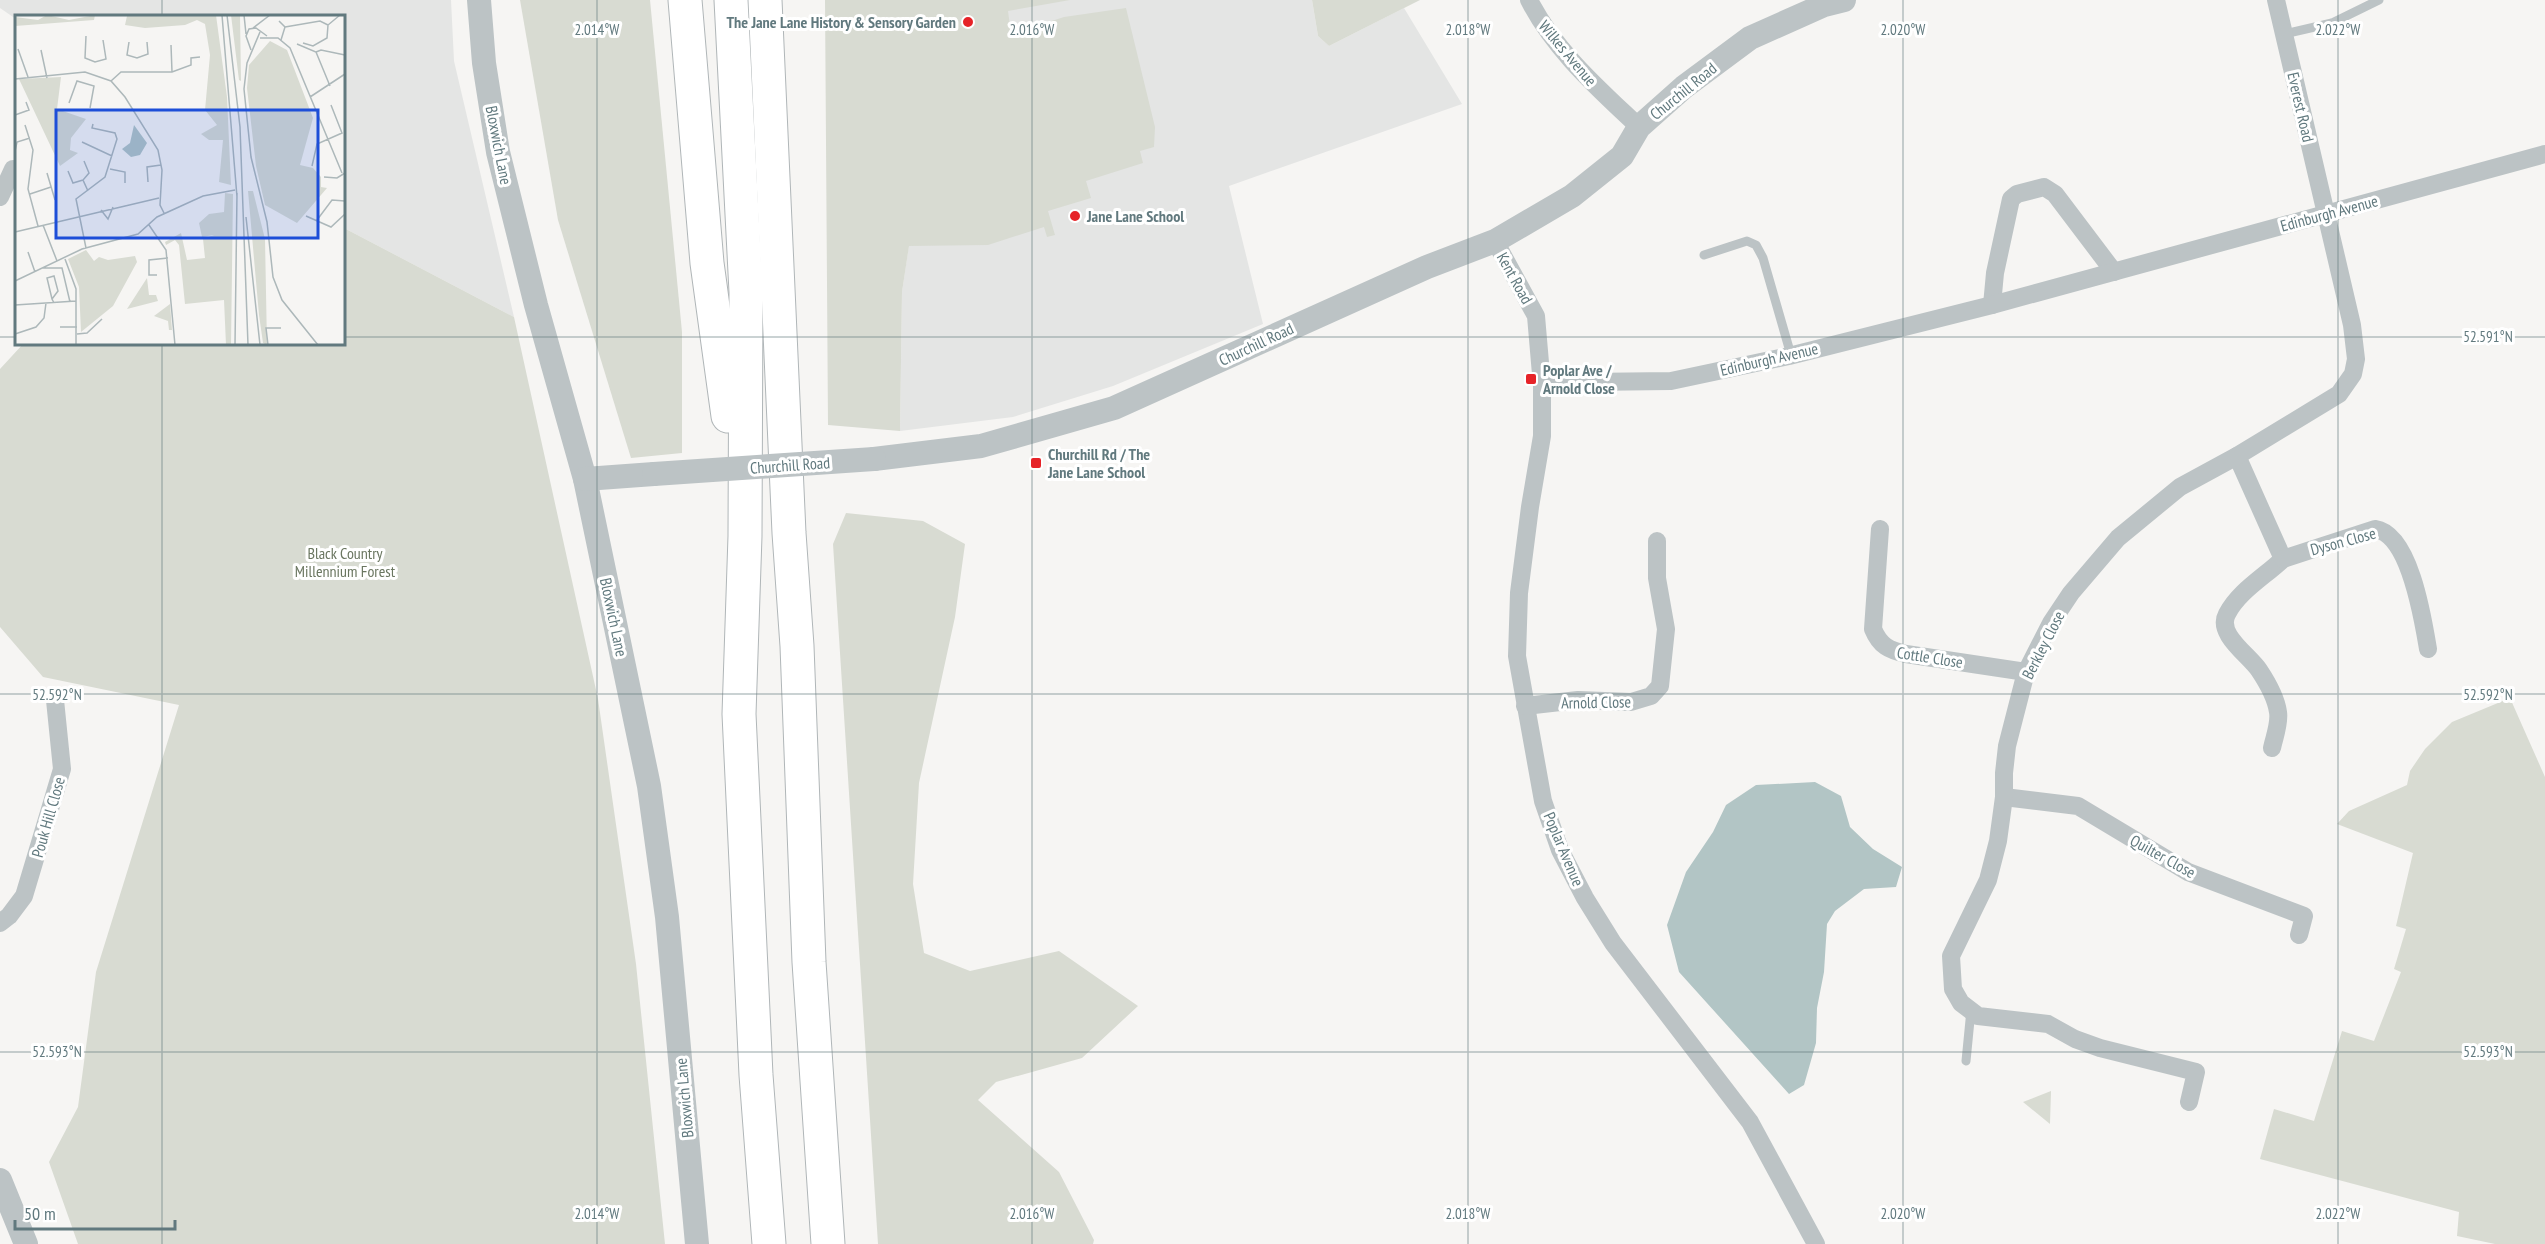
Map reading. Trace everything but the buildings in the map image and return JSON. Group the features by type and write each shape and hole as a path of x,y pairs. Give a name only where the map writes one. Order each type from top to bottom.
{"highway":[{"path":"685,0 707,264 745,536"},
{"path":"731,0 746,292 745,536 739,714 756,1076 769,1244"},
{"path":"765,0 789,533 797,646 809,962 828,1244"},
{"path":"788,0 789,533"}],"street":[{"name":"Bloxwich Lane","path":"479,0 484,63 498,152 536,305 585,479 649,786 667,917 697,1244"},
{"name":"Wilkes Avenue","path":"1528,0 1577,69 1639,127"},
{"name":"Everest Road","path":"2276,0 2327,213"},
{"name":"Churchill Road","path":"585,479 873,459 981,446 1114,408 1436,263 1495,241 1572,196 1622,156 1639,127 1684,87 1750,38 1830,2"},
{"name":"Edinburgh Avenue","path":"1542,386 1585,382 1671,381 1791,355 1992,305 2545,154"},
{"path":"0,197 10,167"},
{"path":"1992,305 1995,273 2011,199 2017,194 2044,187 2055,194 2114,272"},
{"name":"Berkley Close","path":"1971,1010 1961,1003 1953,989 1951,956 1988,880 1998,841 2004,797 2007,746 2026,672 2051,623 2071,593 2118,538 2180,487 2237,456 2339,394 2353,374 2355,359 2352,325 2327,213"},
{"name":"Kent Road","path":"1495,241 1536,316 1542,386"},
{"name":"Poplar Avenue","path":"1542,386 1542,436 1519,593 1517,656 1544,801 1560,850 1585,898 1613,943 1750,1122 1816,1244"},
{"path":"2237,456 2283,559"},
{"name":"Cottle Close","path":"1880,529 1873,629 1878,640 1888,650 2026,672"},
{"name":"Dyson Close","path":"2272,748 2279,714 2273,697 2259,669 2232,639 2225,627 2226,616 2238,597 2283,559 2375,529 2384,530 2399,547 2420,606 2428,649"},
{"name":"Arnold Close","path":"1525,706 1578,699 1631,702 1651,696 1660,686 1666,629 1657,578 1657,541"},
{"name":"Pouk Hill Close","path":"0,923 9,916 24,896 62,769 55,699"},
{"name":"Quilter Close","path":"2004,797 2078,806 2188,872 2304,916 2299,935"},
{"path":"1971,1010 1978,1016 2048,1024 2074,1039 2100,1048 2196,1072 2188,1102"},
{"path":"0,1180 26,1244"}],"lane":[{"path":"2284,34 2332,23 2379,0"},
{"path":"1704,255 1747,241 1756,245 1763,258 1791,355"},
{"path":"1966,1061 1971,1010"}],"shaded area":[{"path":"0,0 451,0 454,61 514,317 345,229 345,15 15,15 15,18 0,8"},
{"name":"Jane Lane School","path":"927,0 1312,0 1318,36 1329,46 1404,8 1462,104 1229,186 1263,324 1113,386 1013,417 900,431 902,292 930,102"},
{"path":"1815,782 1841,796 1850,827 1873,849 1902,867 1896,887 1864,889 1835,911 1827,924 1824,972 1817,1008 1816,1043 1804,1085 1789,1094 1679,972 1667,925 1686,872 1713,832 1726,805 1756,785"}],"green space":[{"path":"520,0 650,0 682,332 682,453 631,458 558,220"},
{"path":"825,0 1070,0 1008,11 1011,34 1064,17 1126,8 1155,127 1154,147 1140,151 1143,163 1086,181 1091,198 1048,211 1055,235 1047,237 1044,227 988,245 909,246 902,292 900,431 828,425"},
{"path":"1312,0 1420,0 1329,46 1318,36"},
{"name":"Black Country Millennium Forest","path":"345,229 514,317 598,699 636,964 665,1244 78,1244 49,1162 78,1107 96,972 179,705 43,677 0,627 0,369 22,345 345,345"},
{"path":"846,513 923,521 965,544 955,617 919,783 913,884 924,953 970,971 1059,951 1138,1006 1082,1058 996,1082 978,1100 1059,1172 1094,1240 1093,1244 878,1244 833,544"},
{"path":"2510,698 2545,777 2545,1244 2495,1244 2457,1236 2459,1212 2260,1159 2274,1109 2314,1121 2342,1031 2374,1041 2401,972 2394,969 2406,929 2396,926 2413,853 2337,824 2349,811 2407,785 2410,771 2425,749 2452,722"},
{"path":"2051,1091 2050,1124 2023,1102"}],"place":[{"name":"The Jane Lane History & Sensory Garden","path":"968,22"},
{"name":"Jane Lane School","path":"1075,216"},
{"name":"Poplar Ave / Arnold Close","path":"1531,379"},
{"name":"Churchill Rd / The Jane Lane School","path":"1036,463"}]}
